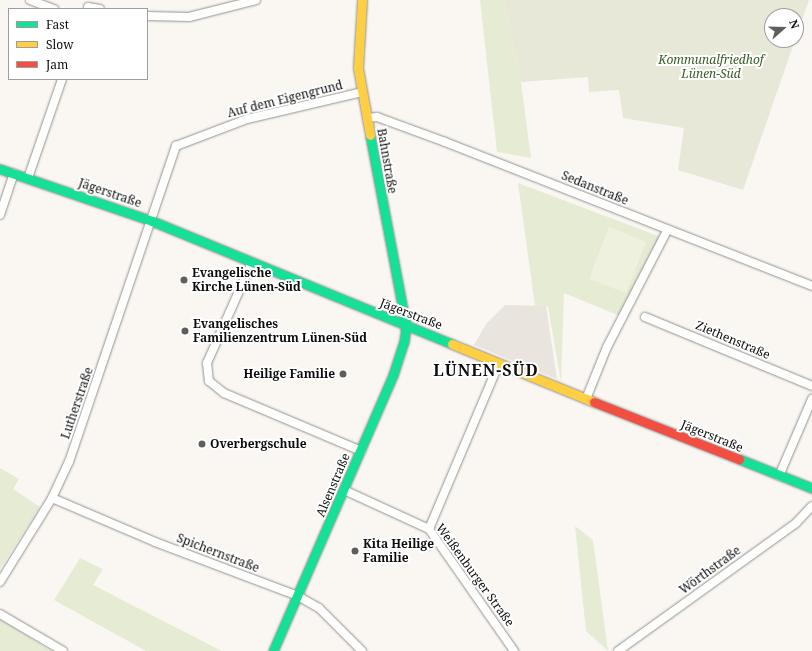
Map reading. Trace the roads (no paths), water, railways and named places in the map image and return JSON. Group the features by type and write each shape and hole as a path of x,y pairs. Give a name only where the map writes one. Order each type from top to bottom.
{"street":[{"path":"30,0 51,8"},
{"path":"148,16 189,17 256,0"},
{"name":"Bahnstraße","path":"362,0 357,60 406,326"},
{"path":"28,178 62,80"},
{"name":"Auf dem Eigengrund","path":"152,221 152,212 176,146 246,119 362,92"},
{"name":"Sedanstraße","path":"367,118 377,117 445,142 667,231 812,286"},
{"name":"Jägerstraße","path":"0,168 152,221 586,399 812,488"},
{"path":"0,216 14,173"},
{"name":"Lutherstraße","path":"0,582 52,498 77,439 152,221"},
{"path":"586,399 607,347 667,231"},
{"path":"252,262 207,363 209,381 216,388 229,396 361,451"},
{"name":"Ziethenstraße","path":"645,317 812,386"},
{"name":"Alsenstraße","path":"273,651 361,451 399,360 406,326"},
{"path":"430,529 499,363"},
{"path":"779,476 812,399"},
{"name":"Weißenburger Straße","path":"344,490 430,529 514,651"},
{"name":"Spichernstraße","path":"52,498 155,542 298,596 319,608 362,651"},
{"name":"Wörthstraße","path":"618,651 796,523 812,506"},
{"path":"0,614 63,651"}],"place":[{"name":"Evangelische Kirche Lünen-Süd","path":"184,280"},
{"name":"Evangelisches Familienzentrum Lünen-Süd","path":"185,331"},
{"name":"Heilige Familie","path":"343,374"},
{"name":"Overbergschule","path":"202,444"},
{"name":"Kita Heilige Familie","path":"355,551"}],"district":[{"name":"LÜNEN-SÜD","path":"486,370"}],"park label":[{"name":"Kommunalfriedhof Lünen-Süd","path":"711,67"}]}
